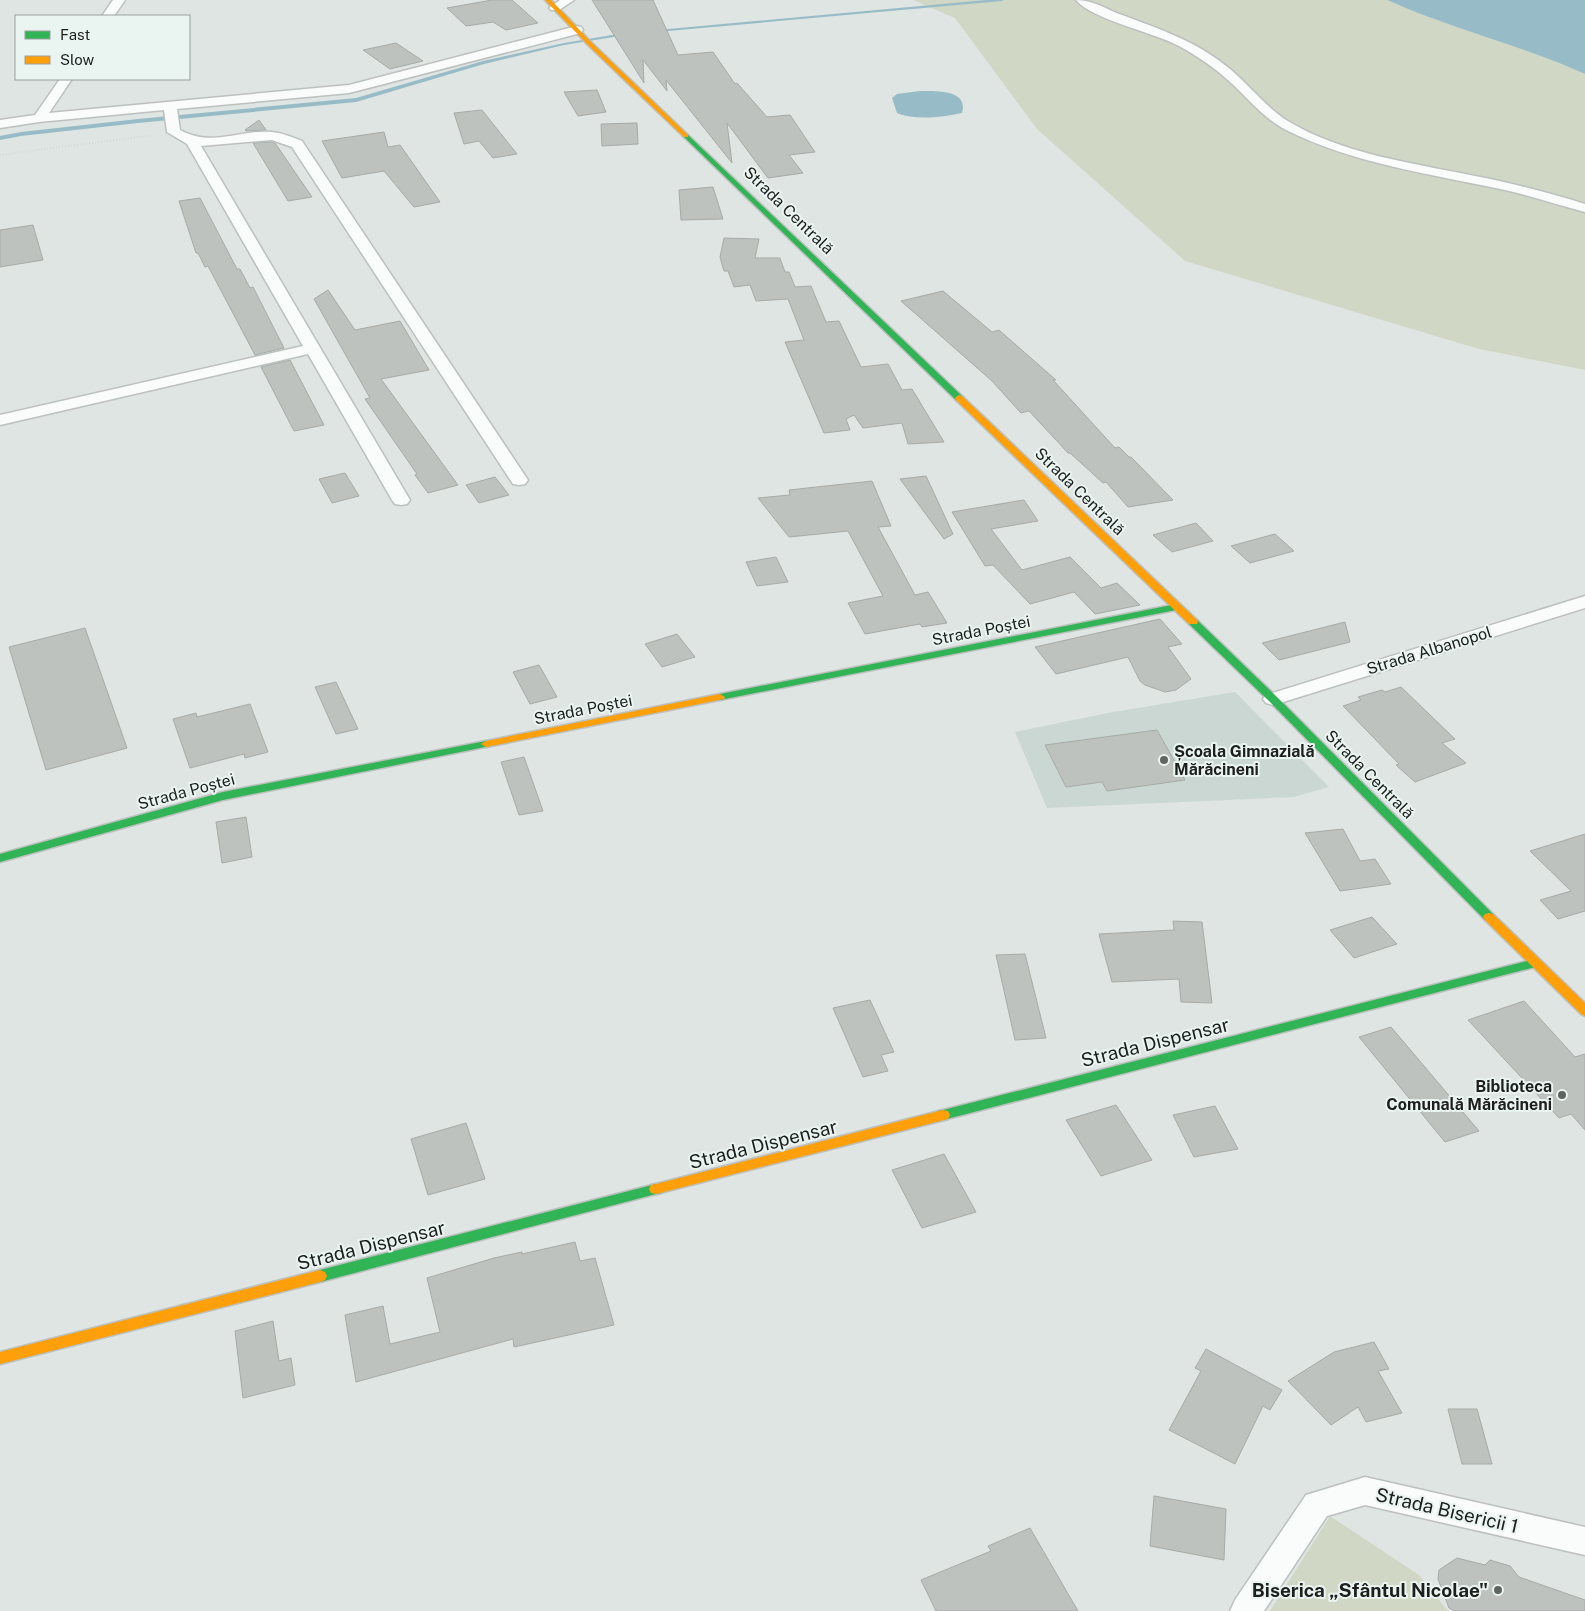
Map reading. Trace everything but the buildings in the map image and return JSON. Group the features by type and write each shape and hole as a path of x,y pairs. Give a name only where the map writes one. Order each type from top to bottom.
{"main road":[{"name":"Strada Centrală","path":"552,4 583,36 1273,699 1535,963 1585,1010"},
{"name":"Strada Poștei","path":"0,858 223,796 1177,607"},
{"name":"Strada Dispensar","path":"0,1358 1535,963"}],"street":[{"path":"109,15 119,0"},
{"path":"552,4 568,0"},
{"path":"1082,0 1106,12 1168,35 1189,47 1216,63 1268,114 1290,127 1324,142 1386,163 1504,186 1585,208"},
{"path":"0,124 39,118 349,89 583,36"},
{"path":"39,118 65,80"},
{"path":"170,106 174,132 192,141 224,141 257,136 285,137 297,144 519,480"},
{"path":"192,141 401,500"},
{"path":"0,420 313,348"},
{"name":"Strada Albanopol","path":"1273,699 1585,602"},
{"name":"Strada Bisericii 1","path":"1246,1611 1317,1505 1365,1491 1585,1541"}],"path":[{"path":"0,156 174,132"}],"shaded area":[{"name":"Școala Gimnazială Mărăcineni","path":"1235,692 1329,787 1294,797 1047,808 1015,732 1108,713"}],"green space":[{"path":"913,0 1387,0 1436,20 1536,54 1585,74 1585,370 1479,349 1185,261 1037,129 955,18"},
{"path":"1330,1516 1419,1575 1448,1611 1270,1611"}],"water":[{"path":"1387,0 1585,0 1585,74 1536,54 1436,20"},
{"path":"920,91 956,95 961,99 963,105 962,113 921,118 897,113 892,98 897,94"}],"waterway":[{"path":"657,31 1002,0"},
{"path":"0,138 138,121 356,100 483,63 564,44 624,34"}],"traffic: fast":[{"path":"686,136 959,398"},
{"path":"720,697 1177,607"},
{"path":"1193,622 1273,699 1489,917"},
{"path":"0,858 223,796 486,744"},
{"path":"943,1115 1535,963"},
{"path":"320,1276 656,1189"}],"traffic: slow":[{"path":"548,0 590,44 686,136"},
{"path":"959,398 1193,622"},
{"path":"486,744 720,697"},
{"path":"1489,917 1585,1011"},
{"path":"656,1189 943,1115"},
{"path":"0,1358 320,1276"}],"place":[{"name":"Școala Gimnazială Mărăcineni","path":"1164,760"},
{"name":"Biblioteca Comunală Mărăcineni","path":"1562,1095"},
{"name":"Biserica „Sfântul Nicolae\"","path":"1498,1590"}]}
